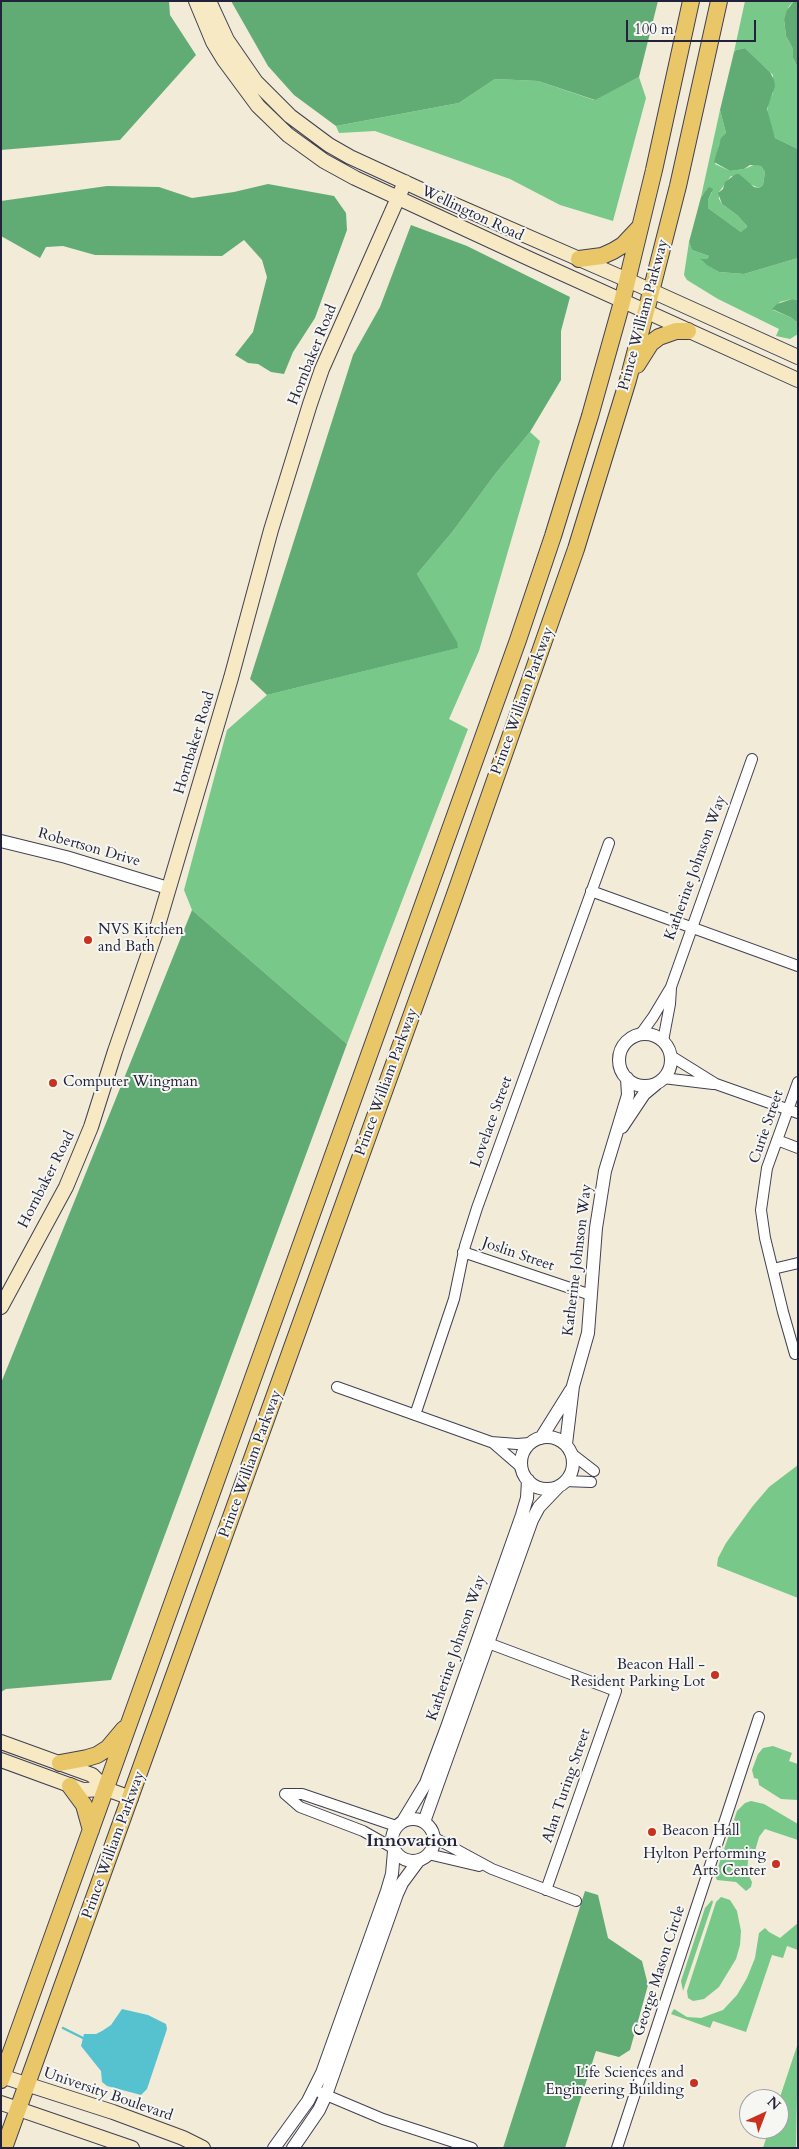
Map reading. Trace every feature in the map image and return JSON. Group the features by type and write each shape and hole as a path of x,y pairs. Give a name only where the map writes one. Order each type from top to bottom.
{"highway":[{"name":"Prince William Parkway","path":"2,2078 521,632 590,416 628,280 691,1"},
{"name":"Prince William Parkway","path":"4,2148 550,626 603,464 628,380 678,186 719,1"},
{"path":"579,259 602,256 613,251 632,237 641,223"},
{"path":"628,380 651,343 668,333 688,331"},
{"path":"60,1763 88,1758 102,1752 130,1721"},
{"path":"70,1786 84,1806 91,1830"}],"main road":[{"name":"Wellington Road","path":"196,1 213,42 258,106 274,122 324,161 399,199 622,302 797,377"},
{"name":"Wellington Road","path":"209,1 227,40 241,62 270,97 290,116 329,145 404,182 651,290 798,357"},
{"name":"Hornbaker Road","path":"1,1307 78,1162 155,935 231,678 271,530 310,404 335,337 399,199 404,182"},
{"path":"1,1742 92,1775 106,1789"},
{"path":"1,1760 83,1790 106,1789 131,1798"},
{"name":"University Boulevard","path":"2,2078 27,2084 113,2112 183,2138 203,2148"},
{"path":"1,2104 132,2148"}],"street":[{"name":"Katherine Johnson Way","path":"640,1035 671,987 752,759"},
{"name":"Robertson Drive","path":"1,841 66,857 168,888"},
{"name":"Lovelace Street","path":"415,1415 454,1299 463,1252 477,1208 609,843"},
{"path":"591,891 798,966"},
{"name":"Katherine Johnson Way","path":"663,1041 670,1004 671,987"},
{"path":"660,1081 671,1064 671,1056 663,1041 656,1036 640,1035 625,1044 621,1051 621,1068 627,1078 640,1085 648,1086 660,1081 716,1084"},
{"path":"671,1056 716,1084 793,1112"},
{"name":"Katherine Johnson Way","path":"569,1449 573,1386 588,1333 596,1228 605,1171 628,1094 627,1078"},
{"name":"Katherine Johnson Way","path":"615,1137 644,1094 660,1081"},
{"name":"Curie Street","path":"798,1082 793,1112 777,1140 767,1168 761,1210 765,1238 795,1354 798,1353"},
{"path":"777,1140 798,1148"},
{"name":"Joslin Street","path":"463,1252 591,1296"},
{"path":"773,1269 798,1263"},
{"name":"Katherine Johnson Way","path":"536,1440 573,1386"},
{"path":"337,1387 491,1442 517,1444 555,1438 594,1471"},
{"path":"525,1474 522,1457 536,1440"},
{"path":"491,1442 542,1488 562,1484 591,1482"},
{"path":"562,1484 571,1474 573,1466 569,1449"},
{"name":"Katherine Johnson Way","path":"400,1824 426,1783 443,1737 522,1515 527,1498 525,1474"},
{"name":"Katherine Johnson Way","path":"424,1822 532,1520 539,1507 562,1484"},
{"name":"Alan Turing Street","path":"488,1643 616,1691 546,1890"},
{"name":"George Mason Circle","path":"617,2148 759,1717"},
{"path":"400,1824 302,1794 285,1794 300,1807 363,1831 394,1850 406,1860 424,1857 492,1869"},
{"path":"274,2148 314,2090 322,2073 392,1874 394,1850 392,1838 400,1824 412,1819 424,1822 430,1828 433,1844 402,1883 326,2095 319,2110 293,2148"},
{"path":"433,1837 492,1869 576,1901"},
{"path":"314,2090 383,2119 472,2148"}],"green space":[{"path":"1,1 169,1 170,15 196,55 120,140 1,150"},
{"path":"231,1 658,1 639,77 595,100 538,81 495,79 459,103 336,126 294,95 268,66"},
{"path":"745,1 794,1 789,6 784,19 786,36 793,49 793,58 798,68 798,149 775,138 767,115 768,103 773,93 773,75 745,48 734,52"},
{"path":"794,1 798,1 798,68 793,58 793,49 786,36 784,19 787,10"},
{"path":"745,48 770,72 774,80 775,86 767,109 775,138 798,149 798,258 744,274 719,272 700,259 707,259 709,256 692,250 689,242 701,197 709,187 713,189 708,200 708,208 741,232 747,226 737,215 722,204 718,193 723,189 725,182 736,174 739,174 754,187 759,188 763,185 765,172 761,166 750,165 744,169 730,171 714,162 721,138 726,133 720,110 734,52"},
{"path":"639,77 646,98 613,221 560,205 510,179 375,131 339,133 336,126 459,103 495,79 538,81 594,100"},
{"path":"720,110 726,133 719,144 715,164 730,171 754,165 761,166 765,172 763,185 759,188 731,176 719,192 719,199 722,204 737,215 747,226 741,232 708,208 708,200 712,192 703,194 701,197"},
{"path":"268,184 334,196 346,213 347,230 315,318 293,352 284,374 271,372 258,364 248,363 235,355 253,332 267,277 262,260 244,240 222,256 95,255 63,246 46,247 40,258 1,236 1,201 107,186 159,187 192,198 234,192"},
{"path":"411,225 467,246 570,297 561,331 561,380 530,432 417,574 457,642 458,648 267,695 250,679 353,355 380,307"},
{"path":"689,242 692,250 709,256 707,259 701,259 702,261 719,272 744,274 798,258 798,300 792,299 780,302 773,310 792,318 796,322 798,321 798,334 790,339 776,336 779,329 718,299 687,280 684,275"},
{"path":"792,299 798,300 798,321 796,322 792,318 772,309 777,304"},
{"path":"530,432 540,441 479,651 449,719 468,729 347,1044 192,910 184,890 227,730 267,695 457,648 456,642 417,574"},
{"path":"192,910 347,1044 111,1680 6,1689 1,1692 1,1383"},
{"path":"798,1465 798,1598 717,1566 718,1558 726,1543 752,1507 769,1487"},
{"path":"773,1746 792,1753 789,1761 798,1764 798,1800 781,1799 759,1785 758,1779 754,1778 752,1770 758,1754 763,1748"},
{"path":"751,1801 764,1804 798,1824 798,1840 765,1829 759,1837 755,1851 751,1854 748,1861 747,1872 752,1882 751,1887 746,1891 736,1882 717,1880 715,1876 737,1811 745,1803"},
{"path":"585,1891 598,1895 608,1938 642,1961 648,1985 630,2050 619,2057 596,2051 565,2148 503,2148"},
{"path":"721,1897 730,1900 737,1911 741,1931 740,1945 736,1959 719,1987 704,1999 693,2001 688,1998 687,1991 716,1902"},
{"path":"712,1900 713,1902 683,1991 681,1981 705,1908"},
{"path":"798,1923 798,1950 787,1946 783,1958 772,1955 746,2032 713,2021 710,2028 671,2014 674,2009 687,2017 701,2018 723,2010 737,1995 747,1978 755,1958 759,1933 765,1928 780,1938"},
{"path":"798,2043 796,2148 763,2148 766,2139 789,2139 789,2089 783,2089"}],"water":[{"path":"122,2009 148,2015 166,2024 167,2029 147,2089 141,2095 107,2086 102,2082 101,2071 81,2046 84,2034 96,2034 102,2031 111,2025"}],"waterway":[{"path":"63,2028 83,2038"}],"place":[{"name":"NVS Kitchen and Bath","path":"88,940"},
{"name":"Computer Wingman","path":"53,1083"},
{"name":"Beacon Hall - Resident Parking Lot","path":"715,1675"},
{"name":"Beacon Hall","path":"652,1832"},
{"name":"Hylton Performing Arts Center","path":"776,1864"},
{"name":"Life Sciences and Engineering Building","path":"694,2083"}],"district":[{"name":"Innovation","path":"412,1842"}]}
